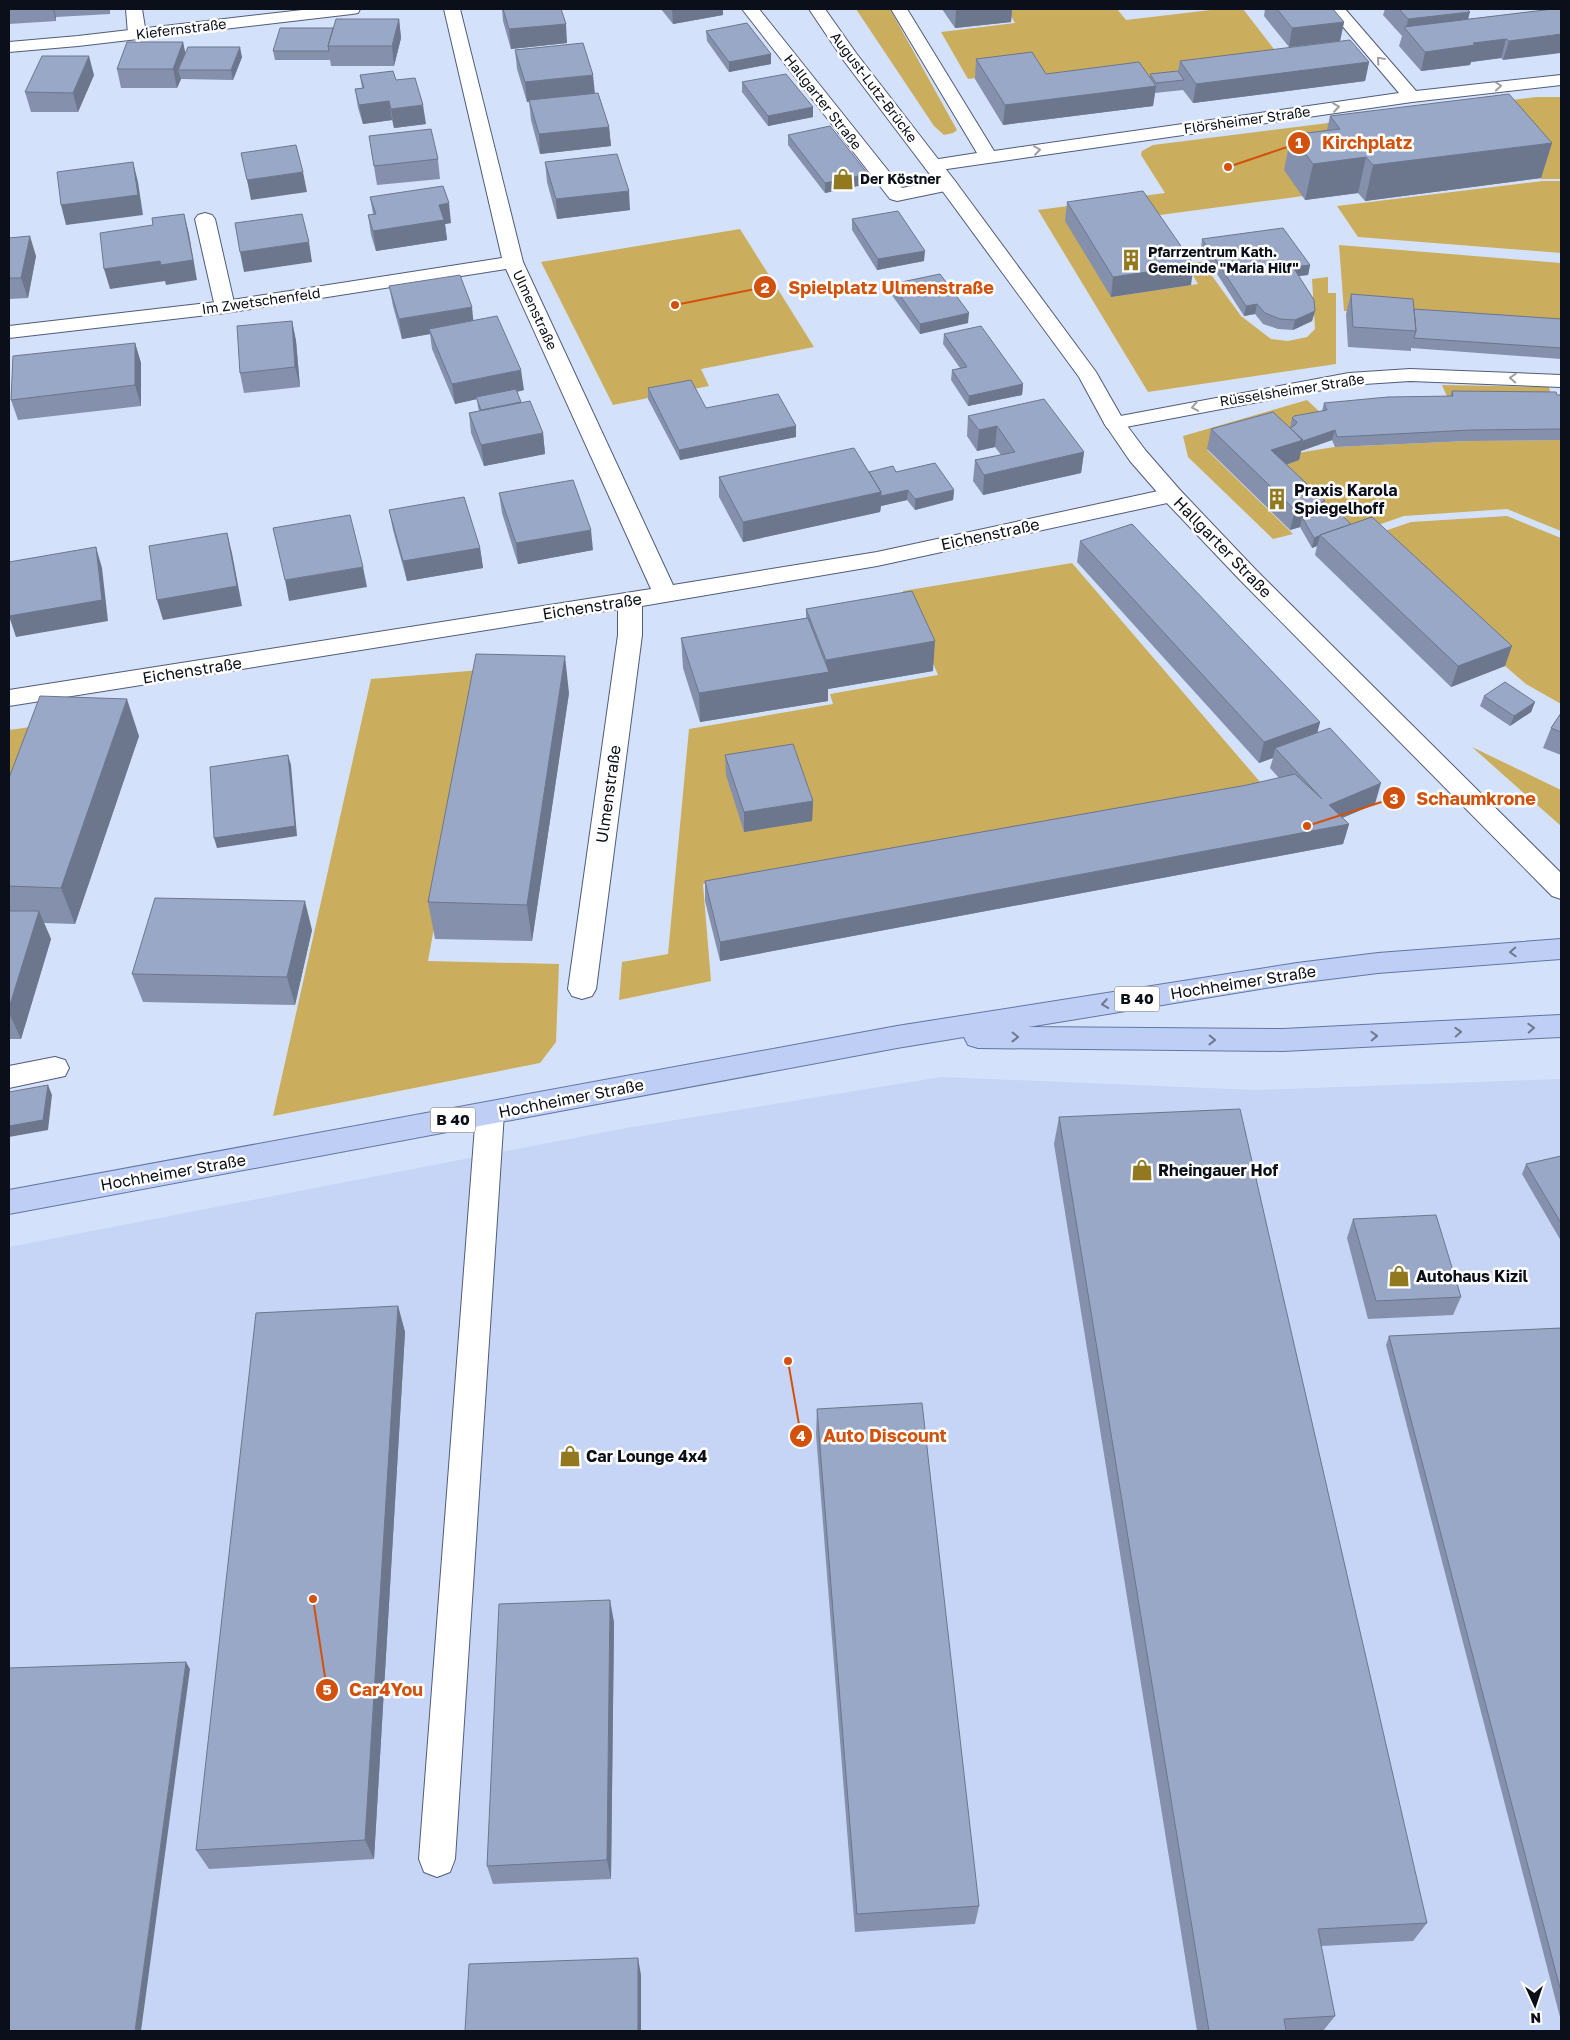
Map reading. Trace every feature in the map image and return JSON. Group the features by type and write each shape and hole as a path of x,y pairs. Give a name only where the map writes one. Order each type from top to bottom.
{"main road":[{"name":"Hochheimer Straße","path":"9,1202 897,1037 1296,973 1398,961 1561,949"},
{"name":"Hochheimer Straße","path":"897,1037 1238,1040 1414,1034 1561,1026"}],"street":[{"path":"134,9 137,34"},
{"name":"Kiefernstraße","path":"9,47 352,9"},
{"name":"Ulmenstraße","path":"452,9 513,262 665,594"},
{"name":"Hallgarter Straße","path":"750,9 897,195 948,184"},
{"name":"August-Lutz-Brücke","path":"817,9 850,57 932,165"},
{"path":"899,9 989,157"},
{"path":"1336,9 1412,97"},
{"name":"Flörsheimer Straße","path":"932,165 1412,97 1561,80"},
{"name":"Hallgarter Straße","path":"932,165 1089,376 1115,423 1138,456 1172,495 1248,575 1561,889"},
{"path":"205,219 225,307"},
{"name":"Im Zwetschenfeld","path":"9,332 225,307 513,262"},
{"name":"Rüsselsheimer Straße","path":"1115,423 1350,378 1410,375 1561,381"},
{"name":"Eichenstraße","path":"9,698 877,559 1172,495"},
{"name":"Ulmenstraße","path":"582,989 630,635 630,600"},
{"path":"9,1076 55,1068"},
{"path":"437,1859 490,1114"}],"shaded area":[{"path":"856,9 890,9 957,130 944,135 934,126"},
{"path":"1007,9 1117,9 1126,20 1219,9 1243,9 1287,66 1044,93 1031,72 968,79 941,32 1015,23"},
{"path":"1536,97 1561,97 1561,179 1541,179 1499,130 1285,170 1303,196 1145,217 1111,297 1198,284 1186,263 1202,262 1241,316 1271,339 1288,341 1307,337 1315,329 1312,279 1328,277 1328,293 1336,293 1336,364 1148,392 1038,210 1165,193 1141,155 1142,151 1153,145"},
{"path":"1543,181 1561,181 1561,253 1358,237 1337,206"},
{"path":"740,229 814,347 701,369 709,386 613,405 541,262"},
{"path":"1339,245 1561,263 1561,326 1344,311"},
{"path":"1442,385 1549,387 1553,403 1449,401"},
{"path":"1307,400 1321,413 1324,420 1269,432 1207,450 1293,534 1273,539 1188,457 1183,436"},
{"path":"1561,440 1561,531 1507,509 1404,516 1349,535 1267,471 1292,454 1334,447 1469,441"},
{"path":"1507,516 1561,538 1561,704 1526,684 1505,666 1367,537 1411,522"},
{"path":"1072,563 1267,790 703,884 711,981 619,1000 622,962 668,954 689,729 833,704 830,694 938,675 903,591"},
{"path":"481,670 428,961 559,964 556,1042 540,1063 273,1116 371,679"},
{"path":"52,724 9,841 9,730"},
{"path":"1472,747 1561,790 1561,826"},
{"path":"941,1077 1255,1090 1561,1079 1561,2031 9,2031 9,1247 626,1128"}],"building":[{"path":"503,9 561,9 566,24 509,29"},
{"path":"1277,9 1333,9 1344,22 1292,28"},
{"path":"1399,9 1467,9 1470,12 1408,19"},
{"path":"1561,9 1561,34 1509,41 1506,39 1473,43 1475,45 1425,52 1404,27"},
{"path":"336,19 399,19 392,46 328,46"},
{"path":"747,23 771,54 729,62 706,31"},
{"path":"280,28 333,28 328,46 329,51 273,51"},
{"path":"1350,40 1369,62 1196,84 1180,61"},
{"path":"127,42 183,42 173,69 117,69"},
{"path":"583,43 593,75 525,82 515,50"},
{"path":"188,47 240,47 231,70 178,70"},
{"path":"1032,52 1046,74 1139,62 1156,86 1005,105 976,59"},
{"path":"42,56 89,56 73,93 25,92"},
{"path":"393,71 396,80 415,78 423,105 391,109 389,101 359,105 355,89 364,88 360,75"},
{"path":"1178,71 1184,80 1156,83 1150,74"},
{"path":"786,74 813,107 768,116 742,82"},
{"path":"598,93 609,127 539,134 529,100"},
{"path":"1509,94 1552,143 1373,165 1366,157 1313,164 1291,135 1340,129 1330,116"},
{"path":"830,126 868,174 825,183 788,135"},
{"path":"431,129 438,159 374,166 369,136"},
{"path":"296,145 303,172 247,180 241,153"},
{"path":"617,154 629,191 556,199 545,162"},
{"path":"133,162 138,195 61,205 57,172"},
{"path":"443,186 449,203 439,205 444,220 373,231 368,215 376,214 370,197"},
{"name":"Pfarrzentrum Kath. Gemeinde \"Maria Hilf\"","path":"1143,191 1194,265 1113,277 1067,202"},
{"path":"898,211 925,251 878,259 852,219"},
{"path":"184,214 193,260 161,265 160,261 104,269 100,233 153,225 152,218"},
{"path":"302,214 309,242 240,252 235,223"},
{"path":"1283,228 1310,265 1293,267 1314,300 1315,311 1295,320 1280,319 1265,313 1257,304 1246,306 1202,239"},
{"path":"30,236 21,278 9,278 9,238"},
{"path":"940,274 969,313 920,324 892,284"},
{"path":"460,275 472,307 399,319 389,286"},
{"path":"1351,294 1413,299 1416,331 1353,327"},
{"path":"1414,309 1561,319 1561,348 1414,338 1416,331"},
{"path":"497,316 521,370 452,384 429,329"},
{"path":"292,321 295,367 240,373 237,326"},
{"path":"981,326 1023,384 969,396 952,370 967,367 944,334"},
{"path":"135,343 135,385 11,400 13,356"},
{"path":"691,380 706,408 778,394 796,426 679,450 648,388"},
{"path":"516,389 521,402 481,410 476,397"},
{"path":"1452,391 1556,392 1557,395 1561,395 1561,429 1471,430 1337,437 1335,430 1303,441 1290,428 1297,422 1292,418 1294,416 1327,410 1324,403 1388,397 1453,396"},
{"path":"1044,399 1084,452 984,475 975,460 1015,452 997,426 979,430 968,416"},
{"path":"530,401 543,433 481,445 469,413"},
{"path":"1273,412 1303,440 1271,450 1325,501 1295,510 1211,429"},
{"path":"854,448 881,492 743,522 719,477"},
{"path":"935,463 954,490 915,499 908,490 881,496 881,492 869,472 893,466 896,472"},
{"path":"573,480 591,530 516,543 499,493"},
{"path":"464,497 480,548 403,561 389,510"},
{"path":"1332,506 1351,524 1314,538 1302,517"},
{"path":"350,515 363,567 285,580 273,528"},
{"path":"1372,517 1512,646 1458,666 1320,535"},
{"path":"1132,524 1320,722 1264,742 1080,541"},
{"path":"227,533 237,586 157,600 149,546"},
{"path":"96,547 102,600 9,616 9,562"},
{"path":"912,591 935,641 826,660 806,609"},
{"path":"808,618 829,672 699,693 681,638"},
{"path":"476,654 565,656 527,905 428,902"},
{"path":"1505,682 1535,702 1514,716 1484,696"},
{"path":"40,696 127,699 61,888 9,886 9,778"},
{"path":"1561,713 1561,732 1551,728"},
{"path":"1330,728 1381,783 1329,805 1349,824 720,942 705,881 1247,785 1295,774 1322,799 1275,748"},
{"path":"793,744 813,801 744,812 725,755"},
{"path":"288,755 295,826 214,838 210,767"},
{"path":"155,898 305,901 287,977 132,974"},
{"path":"9,911 39,911 9,1008"},
{"path":"48,1085 43,1120 9,1126 9,1092"},
{"path":"1240,1109 1427,1923 1318,1929 1335,2016 1284,2019 1286,2031 1209,2031 1059,1117"},
{"path":"1561,1156 1561,1223 1526,1164"},
{"name":"Autohaus Kizil","path":"1436,1215 1461,1297 1376,1301 1353,1219"},
{"path":"398,1306 365,1840 196,1850 256,1313"},
{"path":"1561,1328 1561,1992 1389,1336"},
{"path":"922,1403 979,1906 857,1914 817,1409"},
{"path":"610,1600 607,1860 487,1866 499,1604"},
{"path":"186,1662 135,2031 9,2031 9,1668"},
{"path":"638,1958 638,2031 465,2031 469,1964"}],"place":[{"name":"Kirchplatz","path":"1228,167"},
{"name":"Der Köstner","path":"843,179"},
{"name":"Pfarrzentrum Kath. Gemeinde \"Maria Hilf\"","path":"1131,260"},
{"name":"Spielplatz Ulmenstraße","path":"675,305"},
{"name":"Praxis Karola Spiegelhoff","path":"1277,499"},
{"name":"Schaumkrone","path":"1307,826"},
{"name":"Rheingauer Hof","path":"1142,1170"},
{"name":"Autohaus Kizil","path":"1399,1276"},
{"name":"Auto Discount","path":"788,1361"},
{"name":"Car Lounge 4x4","path":"570,1456"},
{"name":"Car4You","path":"313,1599"}]}
